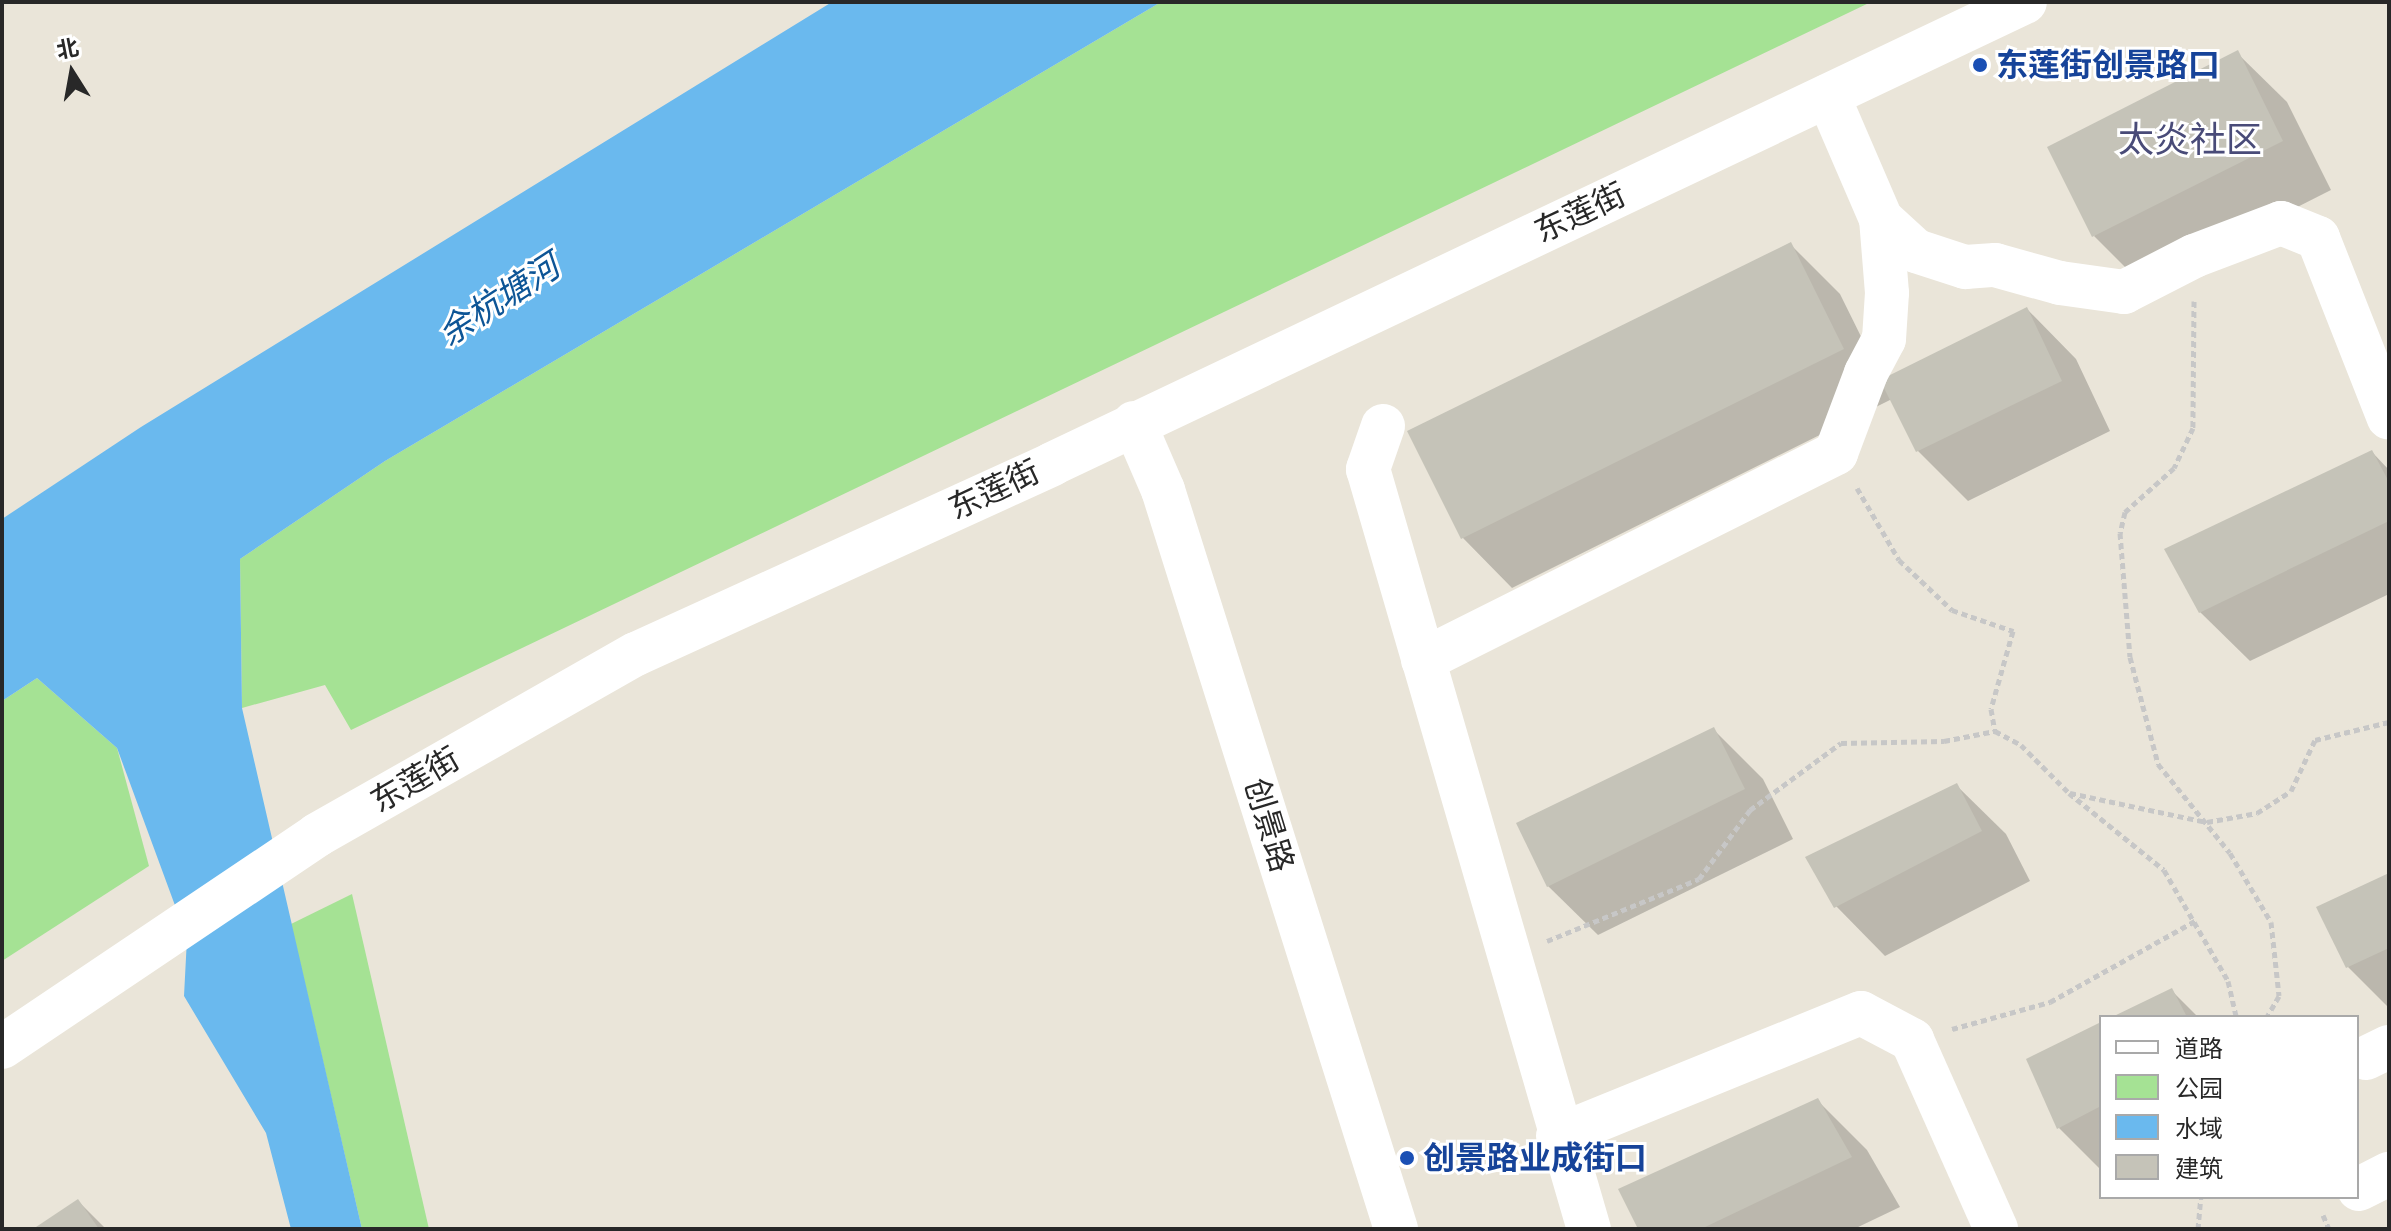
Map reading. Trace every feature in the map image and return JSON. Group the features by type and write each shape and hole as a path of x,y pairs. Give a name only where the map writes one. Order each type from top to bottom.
{"street":[{"name":"东莲街","path":"2,1047 129,966 317,835 636,654 1134,423 2025,2"},
{"path":"1423,660 1836,453 1866,373 1884,339 1881,219 1828,96"},
{"path":"1881,219 1916,251 1965,267 1995,265 2060,283 2124,292 2194,256 2281,223 2318,238 2389,418"},
{"name":"创景路","path":"1134,423 1163,490 1396,1229"},
{"path":"1383,426 1368,469 1558,1136 1589,1229"},
{"path":"1558,1136 1861,1013 1912,1040 1996,1229"}],"path":[{"path":"2194,256 2193,428 2174,468 2125,512 2120,533 2130,657 2140,706 2158,764 2207,822 2271,922 2279,996 2268,1015"},
{"path":"1836,453 1899,560 1952,610 2013,631 1991,709 1995,731"},
{"path":"2069,793 2207,822 2257,813 2291,791 2315,740 2389,722"},
{"path":"1508,957 1699,879 1750,810 1841,743 1944,741 1995,731 2021,745 2069,793 2164,870 2197,920 2228,981 2236,1015"},
{"path":"1912,1040 2050,1002 2197,920"},
{"path":"2198,1229 2201,1199"}],"green space":[{"path":"1161,2 1871,2 351,730 325,685 242,708 240,559 385,461"},
{"path":"37,678 117,748 149,866 2,961 2,701"},
{"path":"352,894 429,1229 362,1229 291,924"}],"water":[{"name":"余杭塘河","path":"832,2 1161,2 385,461 240,559 242,708 362,1229 291,1229 266,1133 184,996 187,938 117,748 37,678 2,701 2,519 141,427"}],"building":[{"path":"2238,50 2283,141 2092,237 2047,147"},
{"path":"1791,242 1844,349 1461,539 1407,431"},
{"path":"2027,307 2062,381 1916,452 1880,380"},
{"path":"2372,450 2389,482 2389,521 2199,613 2164,549"},
{"path":"1714,727 1745,789 1547,887 1516,823"},
{"path":"1957,783 1982,831 1834,908 1805,857"},
{"path":"2389,873 2389,948 2346,968 2316,907"},
{"path":"2172,988 2186,1015 2116,1015"},
{"path":"2099,1023 2099,1107 2057,1129 2026,1059"},
{"path":"1818,1098 1852,1157 1701,1229 1638,1229 1618,1189"},
{"path":"78,1199 99,1229 33,1229"}],"place":[{"name":"东莲街创景路口","path":"1980,65"},
{"name":"创景路业成街口","path":"1407,1158"}],"district":[{"name":"太炎社区","path":"2190,140"}]}
